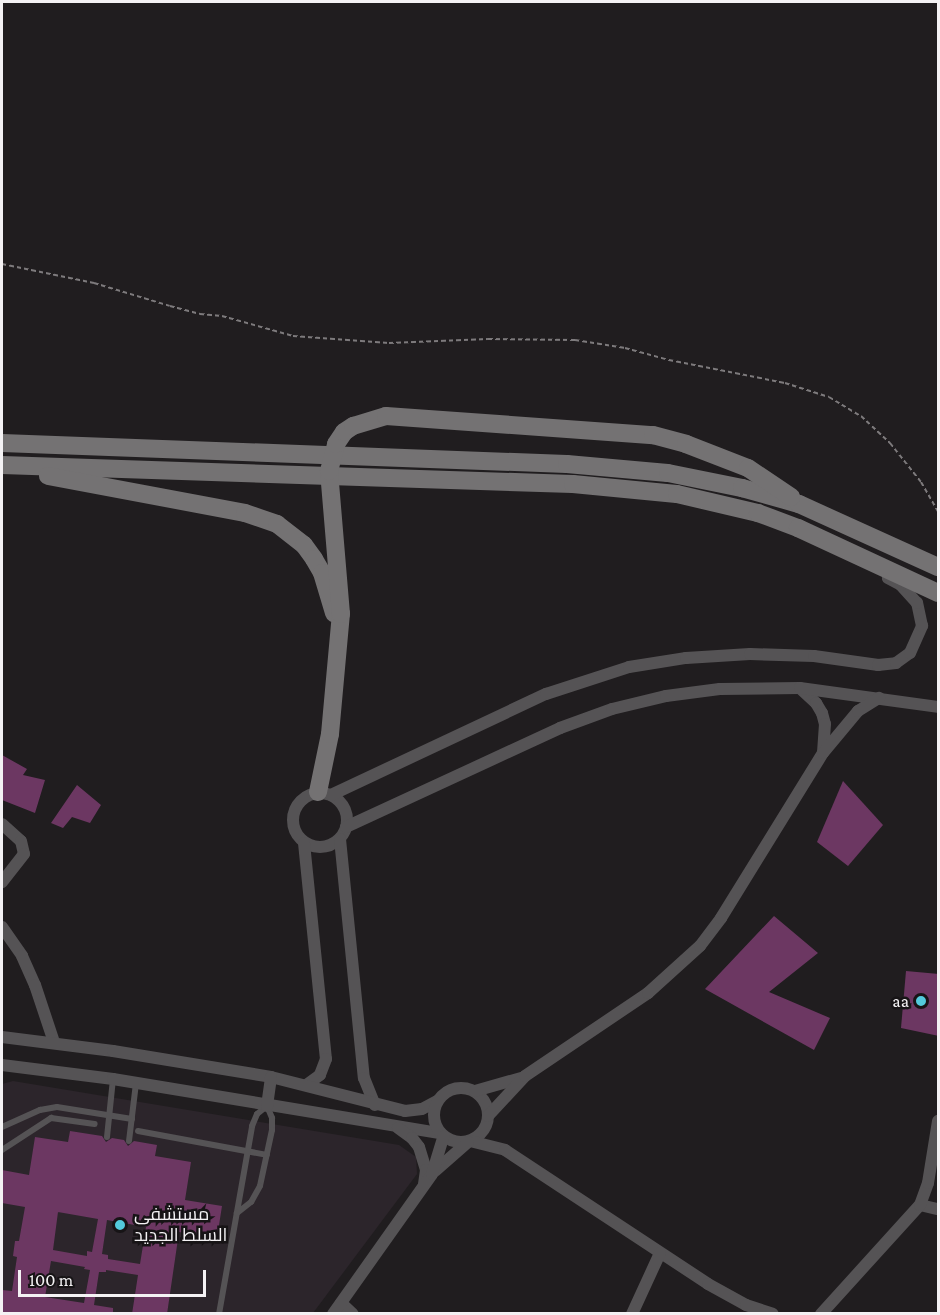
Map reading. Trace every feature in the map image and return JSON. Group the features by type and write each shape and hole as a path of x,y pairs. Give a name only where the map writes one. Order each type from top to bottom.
{"main road":[{"path":"325,793 340,635 341,592 329,471 331,457 344,432 374,417 420,418 653,435 686,444 748,468 775,484 799,504"},
{"path":"2,443 567,464 668,473 742,488 799,504 939,567"},
{"path":"2,467 245,513 277,524 297,539 314,559 322,573 340,635"},
{"path":"2,467 485,481 610,487 704,499 758,513 861,556 939,593"}],"street":[{"path":"306,1085 320,1075 326,1059 304,843 293,827 295,808 308,794 325,793 546,694 629,667 686,658 750,654 814,656 878,665 896,663 910,653 915,646 922,626 921,614 909,592 861,556"},
{"path":"346,827 560,728 612,710 693,692 747,688 800,688 939,707"},
{"path":"800,688 816,703 822,713 825,724 823,753"},
{"path":"353,1314 337,1308 432,1174 469,1141 478,1137 488,1119 525,1076 648,993 700,946 722,918 823,753 858,711 879,698"},
{"path":"304,843 319,848 327,847 340,839 346,827 345,808 325,793"},
{"path":"2,824 21,841 24,854 2,882"},
{"path":"340,839 364,1078 375,1105"},
{"path":"2,927 22,956 35,985 54,1042"},
{"path":"2,1037 54,1042 271,1077 375,1105 414,1111 437,1101 450,1089 467,1088 475,1091 482,1098 494,1137 505,1150 737,1301 773,1314"},
{"path":"2,1065 113,1079 392,1125 442,1135 451,1141 469,1141 505,1150"},
{"path":"475,1091 525,1076"},
{"path":"267,1106 271,1077"},
{"path":"432,1174 442,1135 433,1118 437,1101"},
{"path":"821,1314 920,1205 928,1183 939,1121"},
{"path":"392,1125 412,1138 424,1158 424,1182 420,1193"},
{"path":"920,1205 939,1209"},
{"path":"632,1314 660,1253"}],"lane":[{"path":"107,1137 113,1079"},
{"path":"129,1141 136,1083"},
{"path":"219,1314 254,1120 267,1106"},
{"path":"237,1213 256,1195 267,1155 272,1124 267,1106"},
{"path":"2,1127 47,1108 65,1108 132,1119"},
{"path":"2,1150 51,1118 95,1124"},
{"path":"138,1131 267,1155"}],"path":[{"path":"2,264 94,284 180,309 222,316 293,336 389,343 488,339 575,340 625,348 680,362 785,383 829,397 861,416 890,443 921,482 939,512"}],"shaded area":[{"name":"مستشفى السلط الجديد","path":"13,1081 399,1145 416,1157 417,1174 313,1313 2,1313 2,1084"}],"building":[{"path":"2,755 27,769 23,775 45,780 35,813 2,800"},
{"path":"843,781 883,825 848,866 817,842"},
{"path":"77,785 101,805 90,823 72,817 63,828 51,823"},
{"path":"774,916 818,953 769,992 830,1018 814,1050 705,989"},
{"name":"aa","path":"906,971 939,974 939,1036 901,1028"},
{"name":"مستشفى السلط الجديد","path":"70,1131 102,1136 106,1142 112,1138 124,1140 128,1146 134,1141 157,1145 155,1156 191,1162 185,1200 222,1206 217,1238 179,1232 167,1314 132,1314 138,1275 106,1270 106,1272 99,1272 94,1305 113,1308 113,1314 2,1314 2,1290 12,1291 17,1257 13,1256 15,1241 19,1241 25,1207 2,1203 2,1170 29,1175 35,1137 68,1142","holes":["58,1212 98,1219 92,1252 87,1251 87,1256 53,1250","107,1220 146,1227 140,1264 108,1259 108,1255 102,1254","51,1261 90,1270 84,1303 45,1297"]}],"place":[{"name":"aa","path":"921,1001"},
{"name":"مستشفى السلط الجديد","path":"120,1225"}]}
